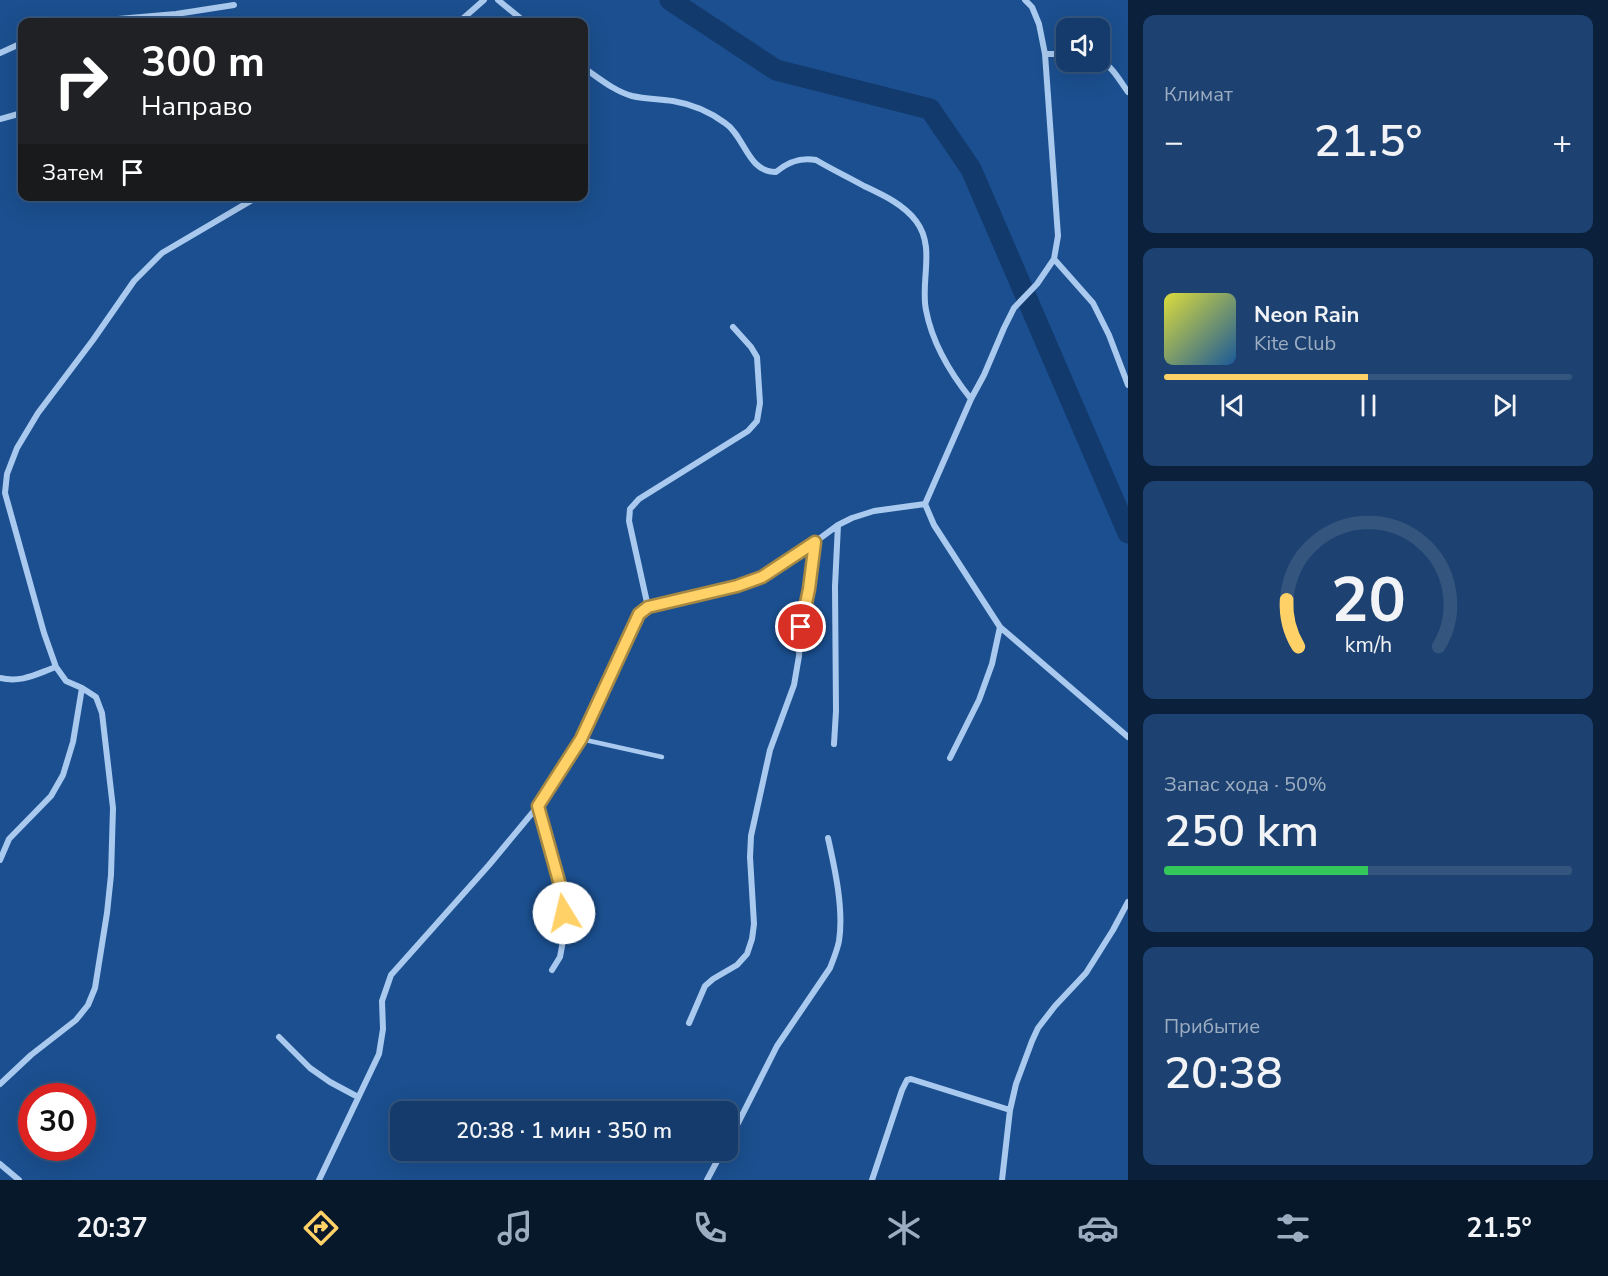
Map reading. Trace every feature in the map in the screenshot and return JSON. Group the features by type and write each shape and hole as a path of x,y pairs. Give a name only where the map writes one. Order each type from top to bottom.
{"street":[{"path":"464,18 484,0"},
{"path":"498,0 520,18"},
{"path":"1025,0 1032,7 1039,24 1045,54 1058,236 1053,260 1037,284 1014,308 1004,328 926,504 934,525 1000,627 1128,737"},
{"path":"129,18 176,14 234,5"},
{"path":"0,53 18,45"},
{"path":"1045,54 1056,54"},
{"path":"1110,69 1128,92"},
{"path":"588,71 620,92 687,105 723,122 738,136 751,160 764,169 776,172 796,160 806,158 816,160 899,204 906,210 924,234 927,252 926,309 934,337 958,384 971,399"},
{"path":"0,119 18,114"},
{"path":"0,1084 31,1055 76,1020 88,1005 95,988 111,875 113,808 102,713 96,697 66,681 56,667 44,633 5,493 7,474 17,448 38,413 134,281 162,253 250,201"},
{"path":"1053,260 1093,303 1109,335 1128,386"},
{"path":"648,607 629,520 630,509 639,499 748,431 757,421 760,403 757,357 733,327"},
{"path":"319,1180 379,1054 383,1029 382,1001 391,975 538,806 581,739 639,614 648,607 737,586 762,577 838,525 852,518 874,511 926,504"},
{"path":"834,744 835,586 838,525"},
{"path":"689,1023 705,986 737,966 747,954 752,939 754,924 751,836 770,750 794,685 815,542"},
{"path":"950,758 979,700 992,664 1000,627"},
{"path":"0,678 20,680 56,667"},
{"path":"0,860 9,839 51,796 63,775 73,742 82,688"},
{"path":"538,806 560,885 564,913 560,957 552,970"},
{"path":"738,1123 777,1046 830,968 835,955 840,923 836,874 828,838"},
{"path":"1002,1180 1010,1110 1016,1084 1032,1041 1038,1028 1055,1006 1086,973 1128,902"},
{"path":"279,1037 310,1068 358,1097"},
{"path":"872,1180 907,1080 911,1079 1010,1110"},
{"path":"707,1180 717,1161"},
{"path":"0,1164 20,1180"}],"lane":[{"path":"581,739 662,757"}],"waterway":[{"path":"670,0 776,70 930,109 971,169 1128,533"}],"route":[{"path":"564,913 560,885 538,806 581,739 639,614 648,607 737,586 762,577 815,542 801,627"}]}
